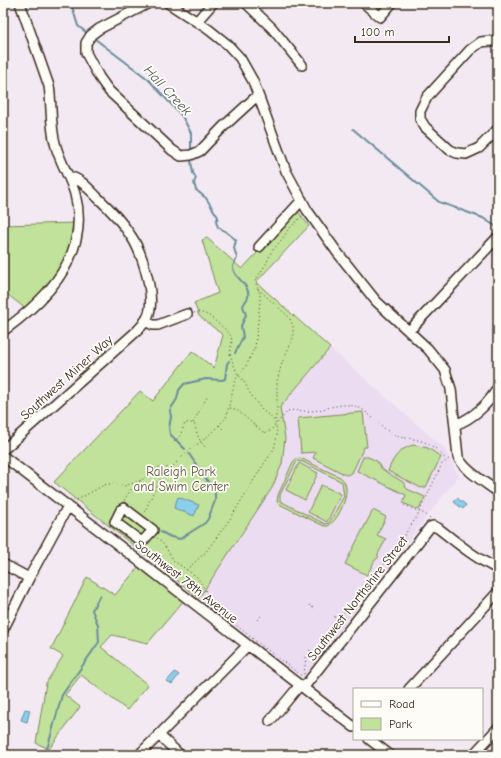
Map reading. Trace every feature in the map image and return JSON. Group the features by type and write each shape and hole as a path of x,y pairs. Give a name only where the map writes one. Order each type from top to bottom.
{"street":[{"path":"3,331 51,289 62,274 68,262 77,236 78,208 75,194 68,176 57,154 54,141 49,86 20,3"},
{"path":"149,3 99,28 86,43 86,53 109,91 172,150 181,156 191,156 200,151 223,127 258,95"},
{"path":"168,3 197,21 220,38 235,52 247,70 258,95 286,171 307,210 337,252 376,301 428,349 445,370 451,389 458,457 473,473 498,492"},
{"path":"197,21 213,3"},
{"path":"246,3 272,28 302,65"},
{"path":"364,3 380,17 392,3"},
{"path":"498,42 481,42 470,50 427,97 422,106 420,118 425,127 450,150 462,154 472,152 479,148 498,129"},
{"name":"Southwest Miner Way","path":"3,450 138,330 145,321 150,309 149,289 142,258 132,236 104,203 78,179 68,176"},
{"path":"259,247 302,200"},
{"path":"409,331 498,237"},
{"path":"145,321 153,325 158,325 187,314"},
{"path":"455,425 463,422 480,409 492,396 498,386"},
{"name":"Southwest 78th Avenue","path":"3,456 248,645 301,683 353,726"},
{"path":"3,630 66,504"},
{"path":"124,508 153,530 142,542 116,522 124,508"},
{"path":"432,526 438,528 482,562 498,569"},
{"name":"Southwest Northshire Street","path":"270,721 427,530 432,526"},
{"path":"3,564 29,578"},
{"path":"410,688 498,592"},
{"path":"139,755 248,645"},
{"path":"473,755 498,728"},
{"path":"159,735 180,755"},
{"path":"370,740 390,755"}],"path":[{"path":"137,517 145,511 158,482 187,452 201,442 226,418 234,385 246,366 255,347 260,294 255,281 272,251 288,230 307,210"},
{"path":"186,570 205,553 220,533 274,449 276,443 277,381 282,363 293,338 294,331 292,321 289,317 258,288"},
{"path":"187,314 199,312 208,314 228,333 232,341 230,355 237,373 262,410 276,423"},
{"path":"192,423 207,397"},
{"path":"229,407 238,411 264,433 270,431 285,413 291,410 310,411 338,405 354,406 365,411 391,434 399,437 416,439 427,443 438,450 446,460"},
{"path":"174,442 180,436 185,423 192,423"},
{"path":"192,423 195,425 195,432 206,448"},
{"path":"219,425 224,430"},
{"path":"310,652 314,652 320,648 340,618 354,603 402,541 419,512 441,466 446,460 452,457 458,457"},
{"path":"124,508 123,502 129,491 156,468 171,468"},
{"path":"66,504 69,500 77,500 104,485 116,483 125,486 145,478"},
{"path":"404,505 431,519 432,526"},
{"path":"150,533 164,545 174,560 196,577 210,598 226,617 301,683"},
{"path":"309,605 315,609"},
{"path":"258,620 261,616"},
{"path":"334,617 340,618"},
{"path":"301,683 306,657 310,652 310,647"}],"shaded area":[{"path":"330,348 445,449 459,475 303,678 199,598 272,488 282,464 285,438 280,407"}],"green space":[{"name":"Raleigh Park and Swim Center","path":"297,210 309,226 256,282 330,348 280,407 285,438 282,464 272,488 199,598 54,482 140,391 153,401 192,351 214,368 223,335 199,316 194,303 218,293 202,240 207,238 242,269"},
{"path":"73,223 69,252 56,279 26,309 3,291 3,225"},
{"path":"363,412 367,447 364,447 352,473 346,475 313,458 316,452 301,453 298,418"},
{"path":"413,445 428,448 441,457 426,487 421,488 388,471 397,455 404,449"},
{"path":"363,457 368,457 377,461 380,467 386,472 403,482 407,489 425,497 419,510 403,503 406,495 357,471"},
{"path":"300,458 340,477 344,482 346,495 344,503 337,517 328,526 324,526 277,502 278,495 293,462","holes":["298,461 303,462 342,482 344,496 329,523 325,524 280,501 280,495 296,463"]},
{"path":"299,463 318,473 305,500 286,490"},
{"path":"321,485 341,494 327,522 308,512"},
{"path":"373,510 386,517 377,535 386,539 378,554 378,558 375,560 367,575 345,564"},
{"path":"140,565 185,599 148,643 112,635 101,647 148,685 127,710 81,675 65,695 80,707 49,749 36,743 46,683 63,656 51,649 87,577 115,595"}],"water":[{"path":"178,497 199,505 194,516 174,508"},
{"path":"457,498 466,505 463,509 454,502"},
{"path":"175,672 179,675 172,684 167,681"},
{"path":"25,709 30,710 27,722 21,720"}],"waterway":[{"name":"Hall Creek","path":"71,3 78,26 87,33"},
{"name":"Hall Creek","path":"95,39 148,79 182,116 191,133 191,150"},
{"path":"353,129 439,202 483,218 498,228"},
{"name":"Hall Creek","path":"191,161 193,173 196,178 194,183 196,190 206,198 218,217 216,222 218,227 236,240 234,248 237,258 233,266 233,271 247,288 248,292 248,297 243,306 246,315 241,326 243,337 235,353"},
{"name":"Hall Creek","path":"185,449 170,434 169,428 171,417 170,410 177,399 179,390 184,384 206,379 225,379 227,364 229,361"},
{"name":"Hall Creek","path":"161,532 171,537 180,539 205,523 215,501 215,492 189,454"},
{"name":"Hall Creek","path":"41,755 48,746 62,695 99,642 98,625 92,610 100,595"}]}
